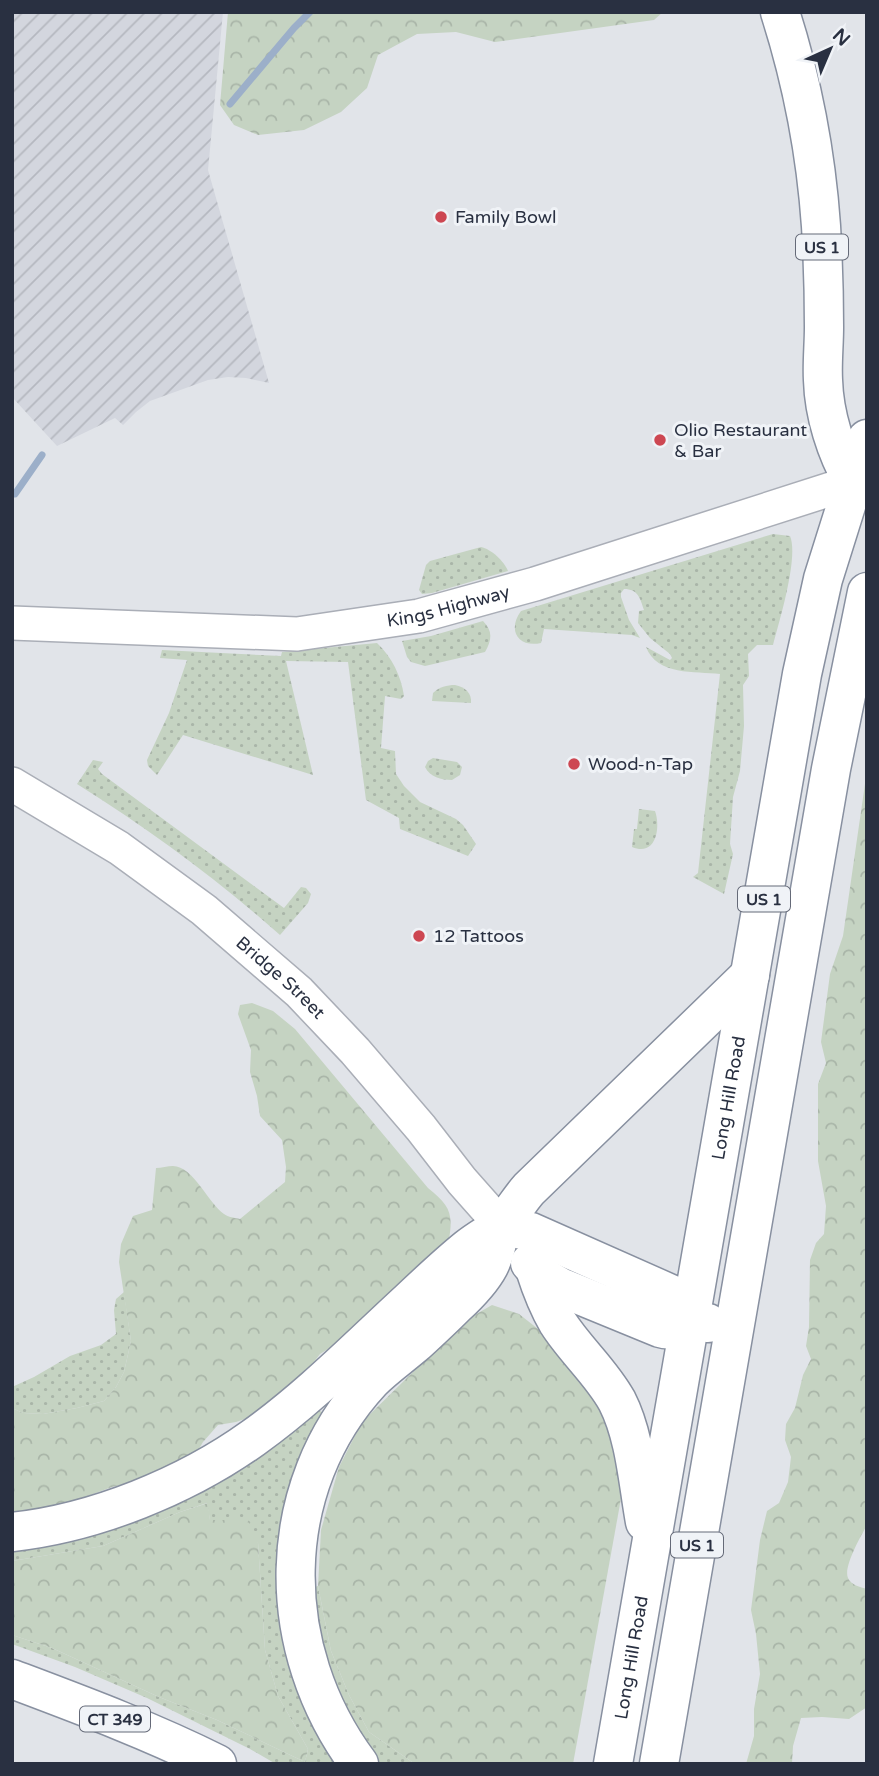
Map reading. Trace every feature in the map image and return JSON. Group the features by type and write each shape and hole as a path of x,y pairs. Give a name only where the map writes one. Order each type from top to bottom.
{"highway":[{"name":"US 1","path":"780,12 803,100 817,183 823,269 822,379 825,400 835,443 860,479"},
{"name":"Long Hill Road","path":"613,1764 807,649 823,579 860,479 867,439"},
{"name":"US 1","path":"659,1764 831,769 867,592"},
{"path":"12,1532 68,1522 121,1506 177,1482 237,1449 292,1408 452,1261 501,1225 529,1189 750,975"},
{"path":"501,1225 531,1232 673,1295 684,1304 690,1320"},
{"path":"359,1764 339,1734 318,1689 305,1652 297,1606 295,1563 304,1505 321,1456 352,1403 374,1378 426,1334 479,1281 496,1251 501,1225"},
{"name":"Bridge Street","path":"501,1225 535,1269 560,1287 667,1330 675,1330 690,1320 735,1327"},
{"path":"535,1269 543,1294 559,1324 605,1382 618,1403 631,1439 650,1549"},
{"name":"CT 349","path":"12,1679 82,1705 217,1764"}],"main road":[{"name":"Kings Highway","path":"12,623 297,634 419,616 535,584 860,479"},
{"name":"Bridge Street","path":"12,784 120,848 204,910 299,992 363,1060 501,1225"}],"shaded area":[{"path":"12,12 223,12 208,170 269,383 228,377 208,380 150,401 123,425 115,418 57,446 12,397"}],"green space":[{"path":"228,12 663,12 654,20 495,42 456,32 417,34 378,55 367,88 341,112 304,130 258,135 234,125 220,105"},
{"path":"773,534 790,536 790,574 773,645 757,645 748,654 749,676 743,685 744,726 740,771 733,797 730,844 733,854 724,894 693,877 698,873 720,674 678,670 659,663 651,656 646,647 670,660 672,658 638,623 639,611 644,610 638,595 629,589 624,589 621,597 629,620 640,638 632,635 544,629 541,643 533,644 526,643 517,636 515,625 521,611"},
{"path":"481,547 497,556 508,571 432,593 422,594 419,590 426,565 430,561"},
{"path":"483,621 489,628 490,636 485,652 425,666 411,662 407,657 402,641"},
{"path":"377,643 395,667 404,696 401,699 385,696 381,748 395,751 396,774 420,802 463,825 476,844 468,856 400,829 399,818 366,800 348,662 286,661 313,775 183,735 157,775 148,766 147,760 169,713 187,660 160,658 162,650 281,656 282,652"},
{"path":"455,685 467,691 471,703 432,701 435,691"},
{"path":"433,758 457,762 462,767 460,775 452,780 433,776 425,767"},
{"path":"93,760 103,762 98,769 102,774 284,908 301,887 311,894 308,903 280,935 182,855 77,784"},
{"path":"867,770 867,1525 853,1552 847,1573 851,1582 867,1589 867,1707 849,1719 801,1718 793,1746 792,1764 746,1764 754,1736 754,1709 760,1674 751,1610 760,1540 767,1511 779,1503 788,1482 791,1457 785,1440 786,1424 795,1408 803,1375 811,1359 806,1346 809,1327 810,1260 816,1243 824,1234 826,1206 818,1161 818,1084 826,1063 821,1042 830,974 843,936"},
{"path":"639,809 655,811 657,818 655,839 647,848 640,849 632,847"},
{"path":"252,1003 273,1011 295,1029 428,1188 445,1204 451,1222 449,1239 336,1344 320,1354 265,1412 218,1425 193,1459 166,1475 112,1487 59,1509 12,1514 12,1408 23,1413 43,1414 104,1401 124,1372 131,1341 119,1262 121,1244 133,1216 152,1210 156,1168 173,1166 187,1172 218,1209 230,1217 240,1219 285,1182 282,1140 260,1116 250,1072 251,1050 238,1014 240,1005"},
{"path":"124,1292 131,1341 124,1372 104,1401 43,1414 23,1413 12,1408 12,1387 70,1356 101,1345 116,1334 116,1299"},
{"path":"492,1305 519,1314 547,1336 598,1399 617,1434 624,1482 573,1764 415,1764 369,1732 349,1695 331,1651 318,1586 321,1530 339,1467 362,1422 466,1320"},
{"path":"317,1408 329,1419 294,1507 338,1764 276,1764 147,1698 12,1644 12,1635 52,1648 159,1697 217,1720 305,1762 308,1749 278,1696 265,1650 258,1543 210,1520 207,1503 103,1546 12,1561 12,1549"},
{"path":"208,1503 210,1520 248,1520 258,1543 265,1650 278,1696 308,1749 305,1762 217,1720 159,1697 52,1648 12,1635 12,1561 103,1546 180,1512"},
{"path":"318,1586 331,1651 349,1695 369,1732 415,1764 375,1764 330,1679 311,1588"}],"waterway":[{"path":"230,104 310,12"},
{"path":"12,494 15,494 42,455"}],"place":[{"name":"Family Bowl","path":"441,217"},
{"name":"Olio Restaurant & Bar","path":"660,440"},
{"name":"Wood-n-Tap","path":"574,764"},
{"name":"12 Tattoos","path":"419,936"}]}
